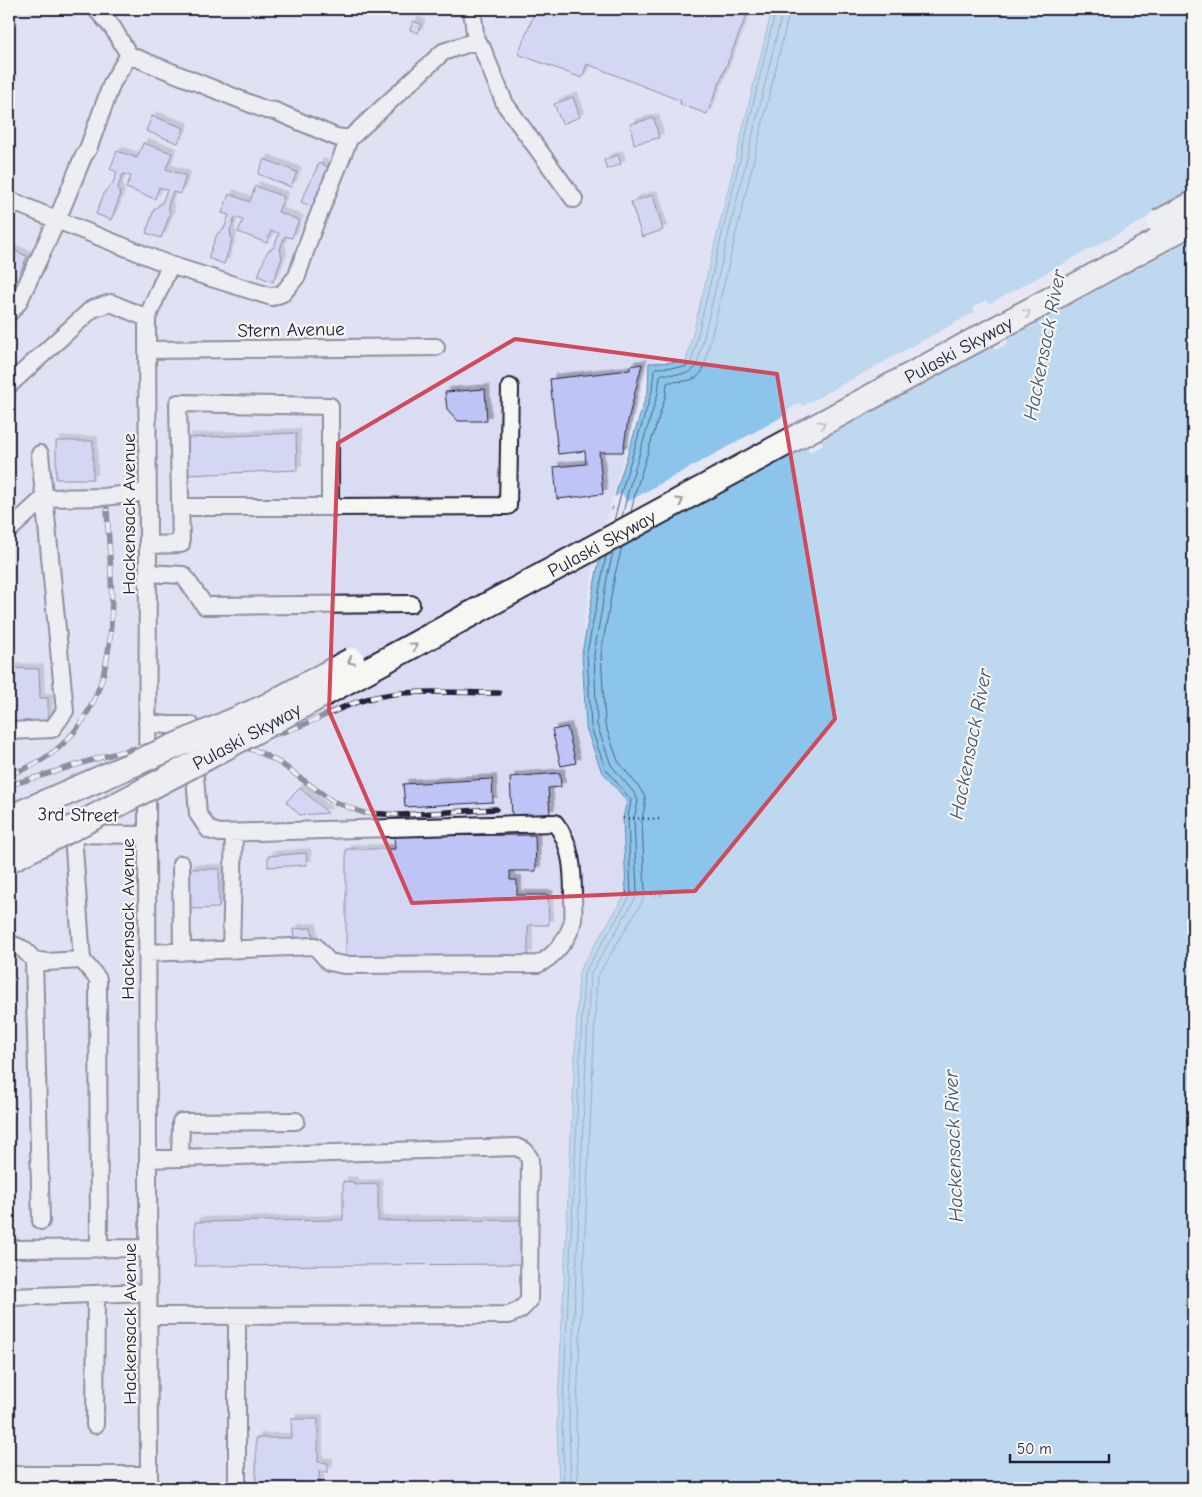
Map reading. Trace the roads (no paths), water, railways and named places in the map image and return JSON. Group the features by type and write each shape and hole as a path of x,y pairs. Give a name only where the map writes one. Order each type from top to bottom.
{"highway":[{"name":"Pulaski Skyway","path":"9,818 265,707 1193,204"},
{"name":"Pulaski Skyway","path":"9,860 202,760 1193,222"},
{"path":"9,837 100,792 169,749"},
{"path":"9,842 128,794 202,760"}],"street":[{"path":"96,9 112,28 129,55 266,110 275,111 336,136 349,139"},
{"path":"472,9 476,41 482,48 505,104 574,199"},
{"path":"9,200 170,265 272,297 284,293 297,276 311,234 349,139 443,52 476,41"},
{"path":"9,313 18,303 57,220 88,149 112,83 129,55"},
{"path":"9,385 92,310 112,302 147,318 170,265"},
{"name":"Hackensack Avenue","path":"147,318 146,835 149,1482"},
{"name":"Stern Avenue","path":"147,350 436,347"},
{"path":"180,507 508,506 510,387"},
{"path":"148,545 181,544 178,403 330,406 330,507"},
{"path":"9,731 52,729 64,711 40,454"},
{"path":"9,530 44,498 103,497 148,492"},
{"path":"148,573 183,575 205,606 411,604"},
{"path":"147,723 168,726 192,725 198,814 209,830 220,834 555,823 564,834 572,868 573,921 558,951 547,961 538,964 344,965 329,962 315,946 147,954"},
{"name":"3rd Street","path":"9,833 146,835"},
{"path":"231,950 234,833"},
{"path":"73,834 82,960 98,979 99,1249"},
{"path":"181,864 182,952"},
{"path":"9,943 23,949 34,960 46,962 82,960"},
{"path":"34,960 41,1221"},
{"path":"180,1158 181,1122 296,1121"},
{"path":"148,1159 516,1147 525,1151 530,1159 529,1301 520,1310 509,1315 149,1316"},
{"path":"9,1249 148,1248"},
{"path":"9,1298 148,1292"},
{"path":"95,1425 96,1294"},
{"path":"237,1316 237,1484"},
{"path":"9,1476 149,1482"}],"water":[{"name":"Hackensack River","path":"772,9 1193,9 1193,1488 559,1488 557,1423 579,971 626,893 623,818 627,801 601,770 586,728 582,653 597,570 618,485 648,390 649,363 686,362"}],"railway":[{"path":"9,774 25,769 40,761 67,740 86,715 99,689 107,660 111,630 111,569 107,509"},
{"path":"9,785 115,753 151,745 242,739 272,735 296,728 343,707 367,699 416,692 499,693"},
{"path":"230,743 257,751 280,763 332,801 364,813 401,815 496,809"}]}
